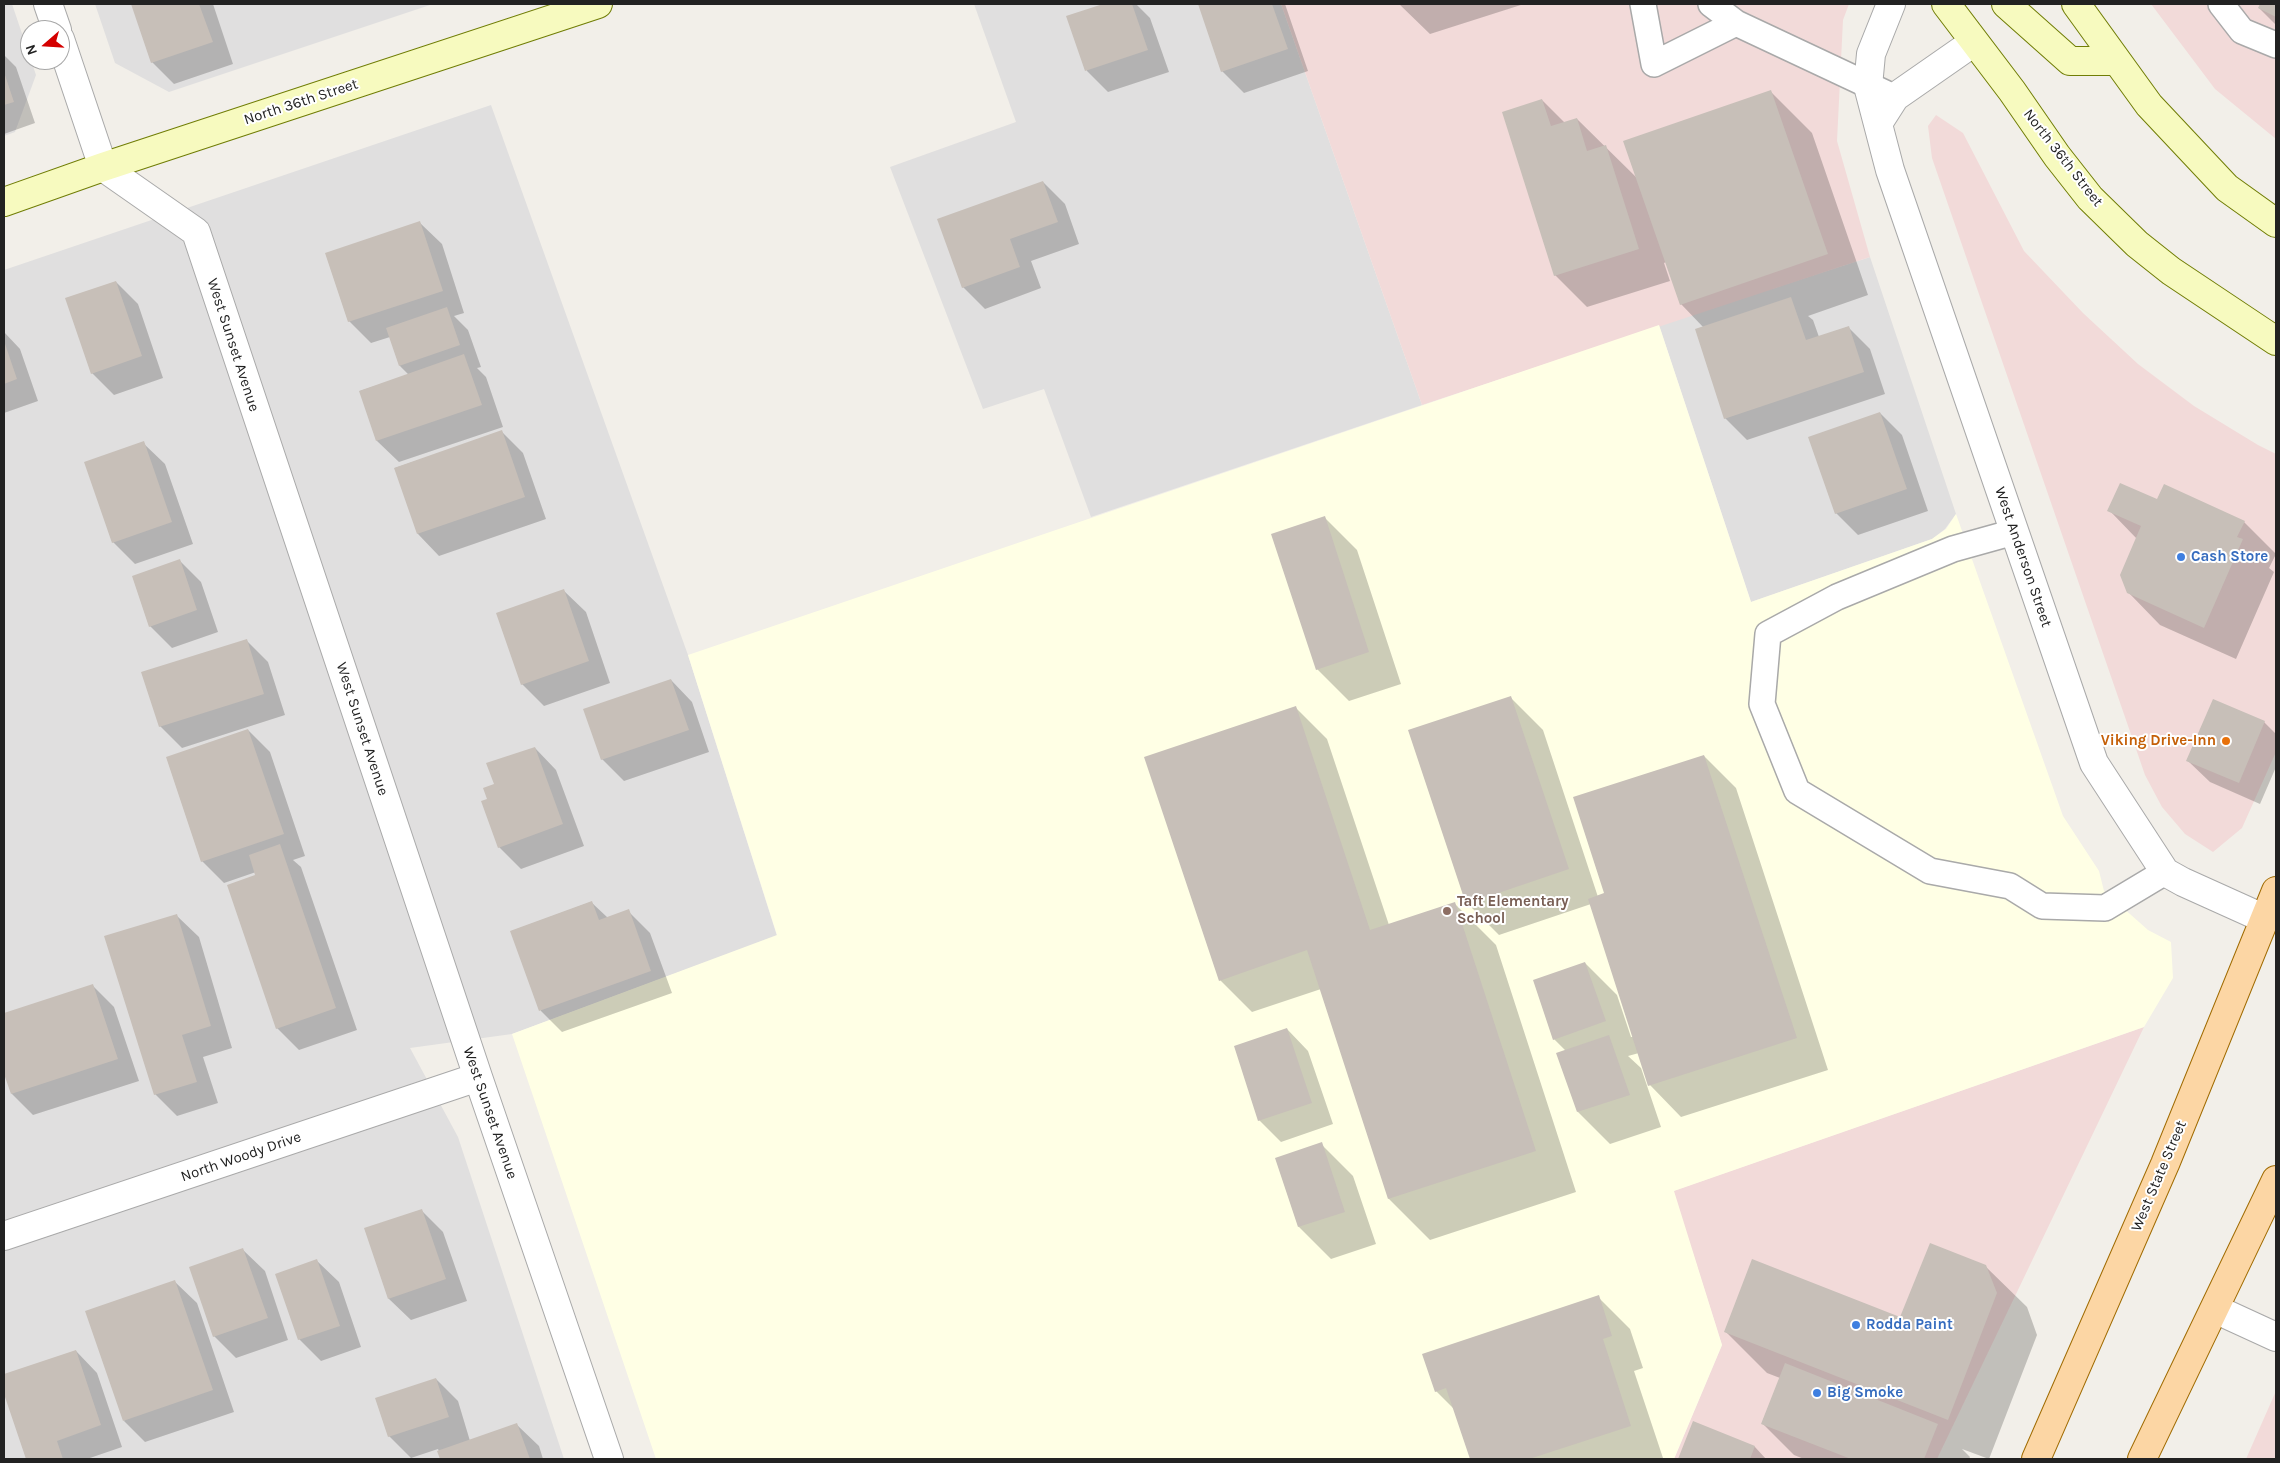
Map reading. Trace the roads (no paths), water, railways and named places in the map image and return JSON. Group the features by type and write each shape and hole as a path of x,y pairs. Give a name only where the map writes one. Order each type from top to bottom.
{"main road":[{"name":"West State Street","path":"2036,1459 2165,1164 2276,891"},
{"path":"2142,1459 2276,1180"}],"street":[{"path":"48,4 54,20"},
{"name":"North 36th Street","path":"4,202 103,166 598,4"},
{"name":"West Anderson Street","path":"1890,4 1871,54 1868,86 1890,170 2094,763 2165,872 2265,919"},
{"name":"North 36th Street","path":"1946,4 2090,198 2137,244 2171,272 2276,341"},
{"path":"2006,4 2070,61 2116,61"},
{"path":"2076,4 2149,105 2227,188 2276,223"},
{"path":"1878,122 1894,97 1974,42"},
{"path":"70,69 103,166"},
{"name":"West Sunset Avenue","path":"103,166 196,232 478,1077 610,1459"},
{"name":"North Woody Drive","path":"4,1236 478,1077"},
{"path":"2215,1309 2276,1337"}],"lane":[{"path":"1643,4 1654,64 1736,23"},
{"path":"1711,4 1736,23 1894,97"},
{"path":"2221,4 2242,31 2276,45"},
{"path":"2014,532 1953,549 1846,593 1768,634 1762,704 1796,791 1930,870 2010,886 2042,906 2105,908 2165,872"}],"place":[{"name":"Cash Store","path":"2181,557"},
{"name":"Viking Drive-Inn","path":"2226,741"},
{"name":"Taft Elementary School","path":"1447,911"},
{"name":"Rodda Paint","path":"1856,1325"},
{"name":"Big Smoke","path":"1817,1393"}]}
